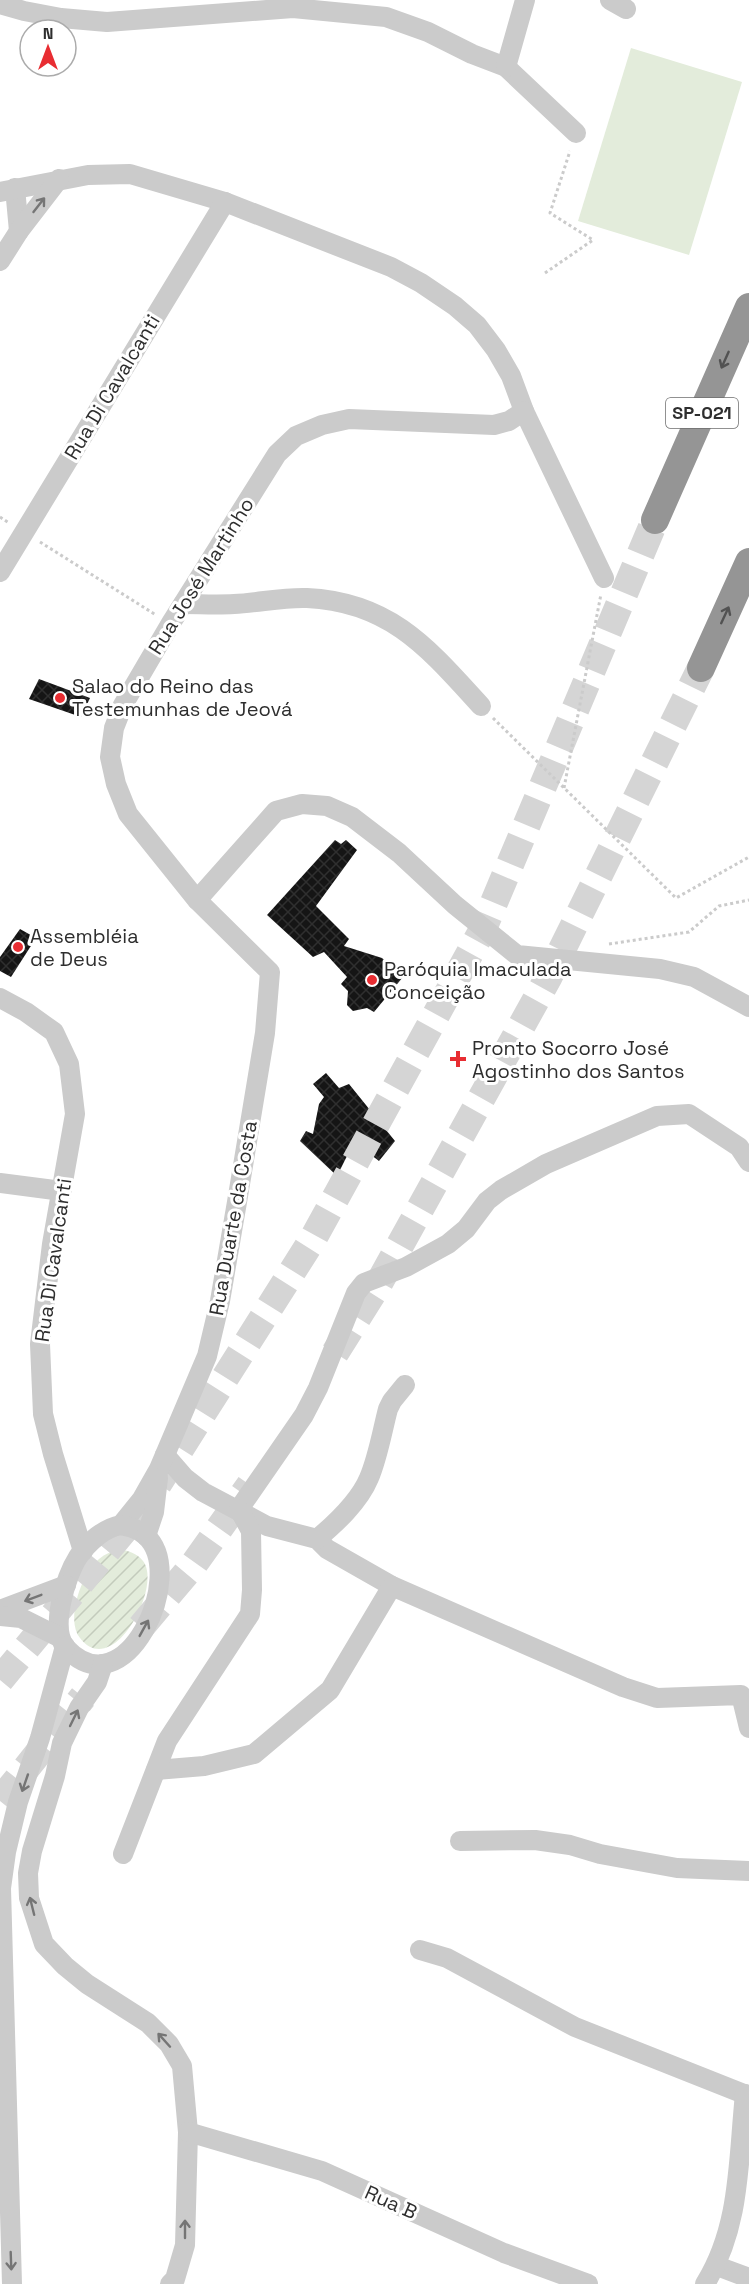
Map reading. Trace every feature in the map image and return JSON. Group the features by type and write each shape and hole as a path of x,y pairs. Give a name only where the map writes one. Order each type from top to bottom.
{"highway":[{"name":"SP-021","path":"655,520 749,307"},
{"path":"701,668 749,562"}],"street":[{"path":"506,67 525,0"},
{"path":"0,4 42,15 107,22 293,8 386,17 428,32 472,54 506,67 576,133"},
{"path":"19,231 8,190 88,175 130,174 225,202 391,267 422,283 477,325 496,350 511,376 524,411 604,578"},
{"path":"0,261 19,231 59,180"},
{"name":"Rua Di Cavalcanti","path":"0,572 225,202"},
{"name":"Rua José Martinho","path":"270,972 197,900 128,814 116,784 110,757 114,728 123,705 171,623 277,454 296,436 322,425 349,419 494,425 509,421 524,411"},
{"path":"183,604 233,604 305,598 340,601 369,610 402,628 432,652 480,706"},
{"path":"197,900 276,811 302,804 327,806 352,817 399,852 456,905 517,956 660,969 694,977 749,1007"},
{"name":"Rua Duarte da Costa","path":"121,1525 142,1499 162,1462 207,1356 220,1301 265,1033 270,972"},
{"name":"Rua Di Cavalcanti","path":"0,998 26,1012 54,1032 69,1064 75,1114 52,1245 41,1335 43,1414 83,1551"},
{"path":"239,1509 304,1415 318,1388 356,1293 364,1283 406,1267 448,1244 466,1229 487,1201 501,1190 546,1164 657,1116 689,1114 739,1148 749,1162"},
{"path":"0,1184 62,1191"},
{"path":"317,1539 335,1524 363,1488 371,1471 392,1401 405,1384"},
{"path":"162,1462 203,1492 239,1509 267,1526 317,1539 327,1549 392,1586 622,1687 657,1698 741,1695 749,1728"},
{"name":"Rua Duarte da Costa","path":"146,1536 154,1512 162,1462"},
{"path":"123,1854 167,1741 250,1614 251,1532 239,1509"},
{"path":"0,1616 21,1618 62,1642 86,1662 103,1664 115,1662 126,1655 147,1622 154,1605 160,1571 155,1549 146,1536 135,1528 121,1525 108,1527 83,1551 74,1565 66,1585 59,1615 62,1642 40,1738 18,1802 6,1852 1,1888 12,2284"},
{"path":"0,1610 66,1585"},
{"path":"156,1770 204,1767 254,1754 330,1690 392,1586"},
{"path":"103,1664 97,1682 79,1708 62,1743 55,1776 32,1851 28,1873 30,1898 44,1944 87,1984 148,2023 169,2044 182,2066 188,2132 185,2246 177,2282"},
{"path":"460,1841 535,1840 677,1868 749,1871"},
{"path":"420,1950 447,1958 575,2027 747,2095 733,2218 717,2266 705,2284"},
{"name":"Rua B","path":"188,2132 322,2171 504,2253 588,2284"},
{"path":"717,2266 749,2278"}],"path":[{"path":"545,273 593,240 550,213 576,133"},
{"path":"23,532 171,623"},
{"path":"564,788 604,578"},
{"path":"480,706 676,898 749,857"},
{"path":"601,945 689,932 719,906 749,900"}],"green space":[{"path":"631,48 742,82 689,255 578,221"},
{"path":"119,1549 135,1554 143,1561 147,1573 146,1590 141,1608 120,1639 107,1648 93,1648 80,1638 76,1630 75,1608 82,1585 93,1566 99,1559"}],"building":[{"name":"Salao do Reino das Testemunhas de Jeová","path":"39,679 90,698 81,717 29,699"},
{"path":"335,840 341,844 346,840 357,850 316,906 349,939 344,946 382,958 403,977 374,1012 367,1008 353,1011 347,1005 348,991 341,984 347,977 324,952 313,957 267,915"},
{"name":"Assembléia de Deus","path":"20,929 36,938 11,977 0,971 0,957"},
{"path":"326,1073 339,1088 349,1084 395,1141 379,1161 354,1142 337,1176 300,1141 306,1131 313,1134 319,1104 324,1097 313,1084"}],"tunnel":[{"path":"0,1680 144,1506 314,1237 482,931 655,520"},
{"path":"335,1353 379,1283 548,978 701,668"},
{"path":"141,1627 194,1564 250,1485"},
{"path":"0,1801 83,1697"}],"place":[{"name":"Salao do Reino das Testemunhas de Jeová","path":"60,698"},
{"name":"Assembléia de Deus","path":"18,947"},
{"name":"Paróquia Imaculada Conceição","path":"372,980"},
{"name":"Pronto Socorro José Agostinho dos Santos","path":"458,1059"}]}
